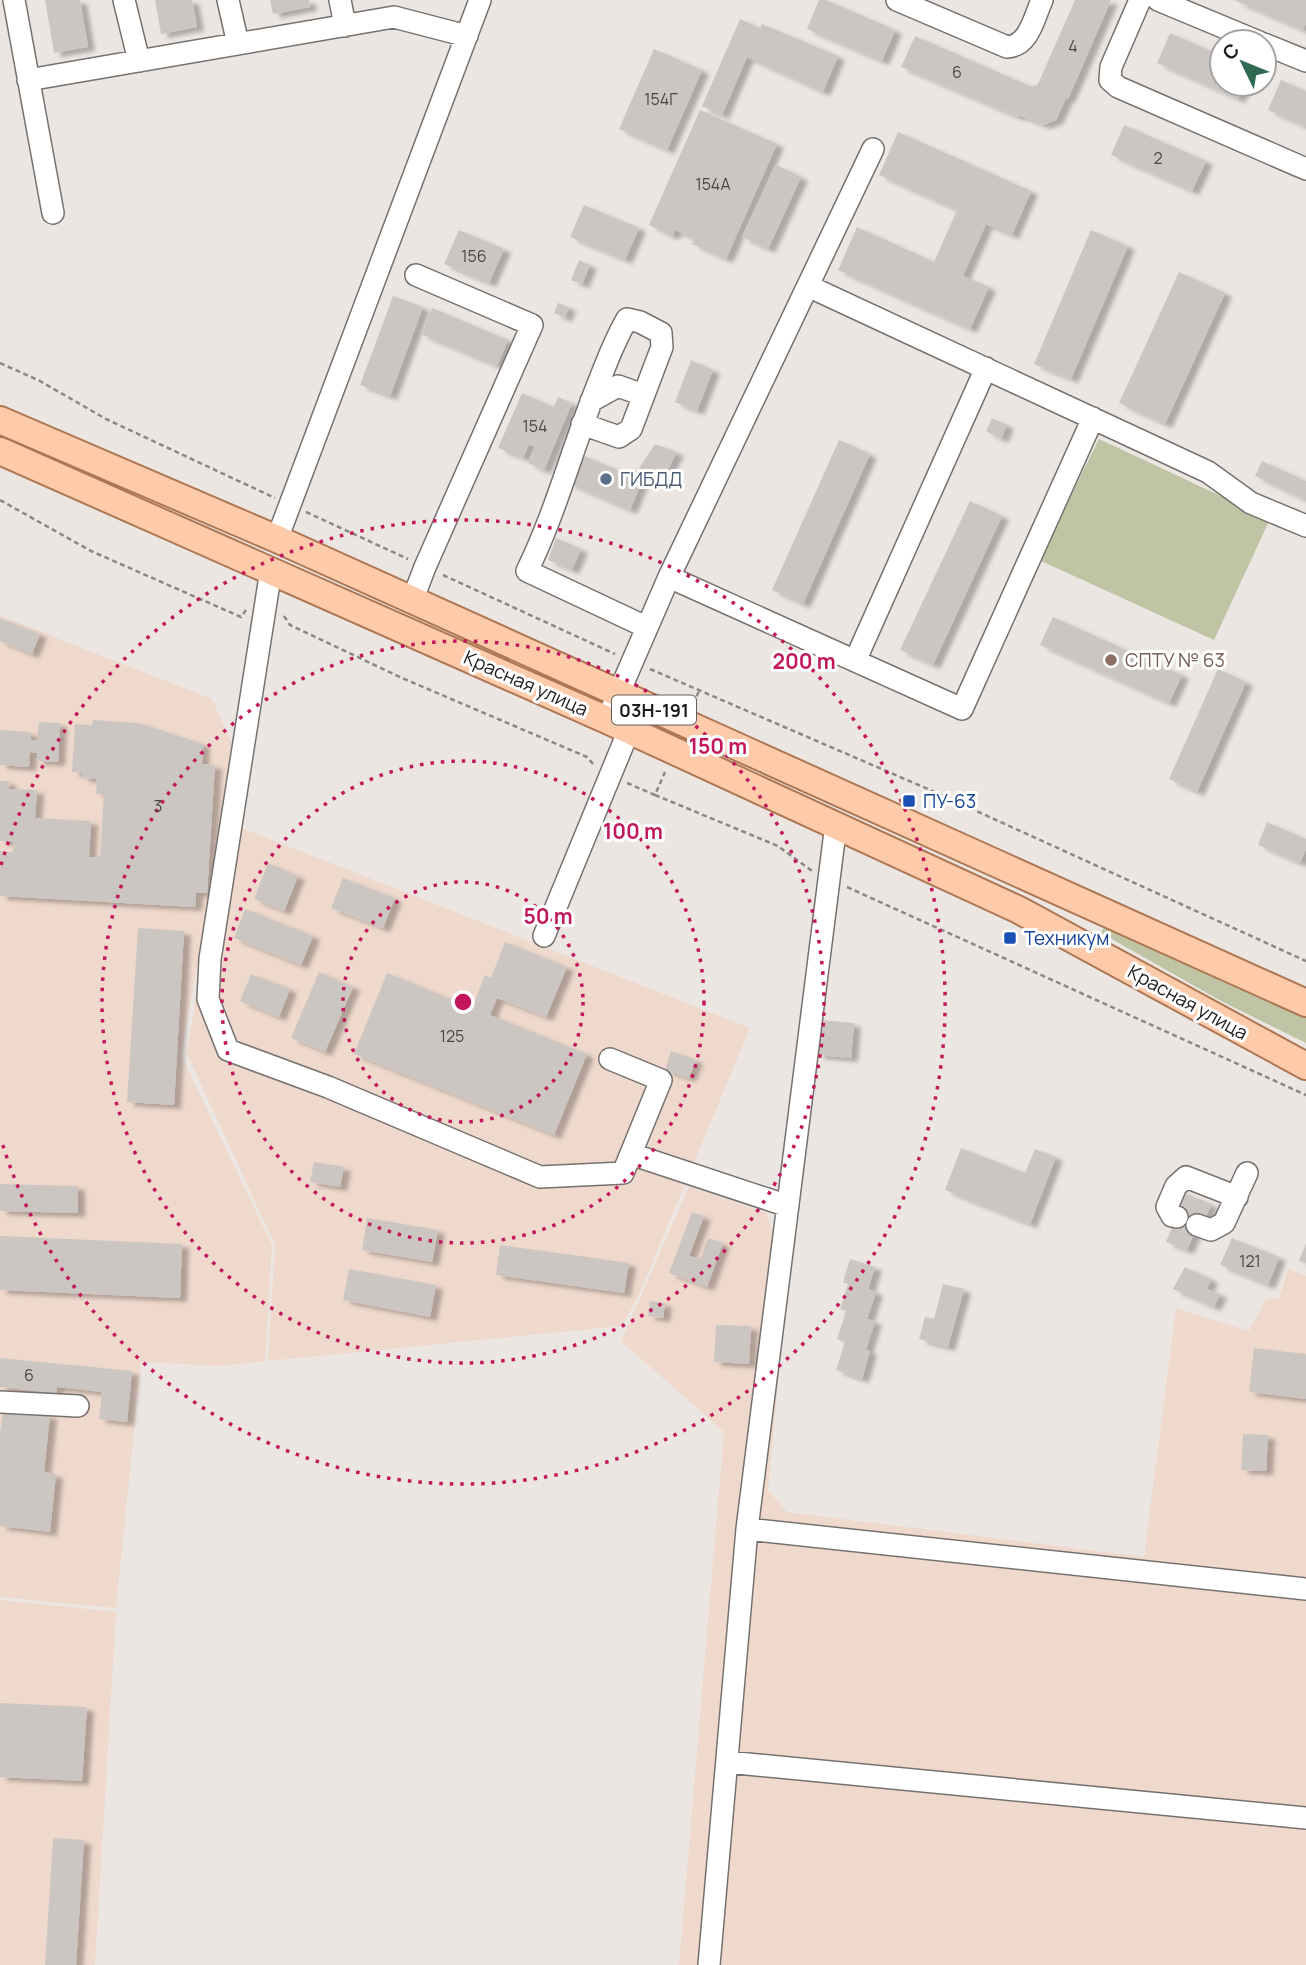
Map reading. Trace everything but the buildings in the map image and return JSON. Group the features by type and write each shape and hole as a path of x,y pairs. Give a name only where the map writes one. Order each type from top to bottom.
{"main road":[{"name":"Красная улица","path":"0,420 277,539 1306,1003"},
{"name":"Красная улица","path":"0,451 836,824 1018,910 1306,1066"}],"street":[{"path":"14,0 53,213"},
{"path":"124,0 139,61"},
{"path":"229,0 238,44"},
{"path":"340,0 345,26"},
{"path":"277,539 480,0"},
{"path":"897,0 1007,47 1017,46 1025,39 1042,0"},
{"path":"1140,0 1111,67 1111,80 1118,87 1306,169"},
{"path":"1158,0 1226,28"},
{"path":"29,80 394,17 467,36"},
{"path":"1278,50 1306,61"},
{"path":"544,936 610,776 618,725 617,694 669,577 873,149"},
{"path":"412,601 533,325 416,275"},
{"path":"808,286 1208,472 1251,503 1306,526"},
{"path":"582,424 619,437 631,429 662,347 661,333 640,322 627,319 618,334 582,424 527,571 646,627"},
{"path":"855,661 986,368"},
{"path":"591,401 618,386 643,396"},
{"path":"669,577 962,709 1093,418"},
{"path":"271,570 210,958 208,999 228,1050 328,1087 540,1177 623,1173 661,1080 610,1059"},
{"path":"709,1965 747,1529 836,824"},
{"path":"631,1154 788,1206"},
{"path":"1198,1225 1211,1230 1224,1223 1247,1172"},
{"path":"1177,1217 1172,1216 1167,1207 1176,1186 1186,1177 1237,1197"},
{"path":"0,1402 78,1406"},
{"path":"747,1529 1306,1590"},
{"path":"727,1762 1306,1818"}],"path":[{"path":"0,500 91,551 241,617 253,602 265,606 282,614 290,625 390,672 587,757 600,772 778,846 807,869 1306,1095"},
{"path":"685,724 699,690"},
{"path":"655,795 674,751"}],"shaded area":[{"path":"0,616 212,699 235,750 181,1055 272,1245 265,1361 221,1366 141,1362 116,1608 0,1597"},
{"path":"224,821 750,1028 638,1297 622,1326 268,1361 275,1245 187,1054"},
{"path":"689,1186 767,1213 787,1287 768,1490 787,1512 1144,1557 1176,1308 1249,1331 1266,1299 1279,1298 1288,1269 1306,1276 1306,1965 679,1965 724,1432 621,1341"},
{"path":"0,1600 116,1612 95,1965 0,1965"}],"green space":[{"path":"1099,439 1270,519 1214,640 1039,560"},
{"path":"1105,925 1306,1017 1306,1043 1223,1002 1101,933"}],"place":[{"name":"ГИБДД","path":"606,479"},
{"name":"СПТУ № 63","path":"1111,660"},
{"name":"ПУ-63","path":"909,801"},
{"name":"Техникум","path":"1010,938"}]}
